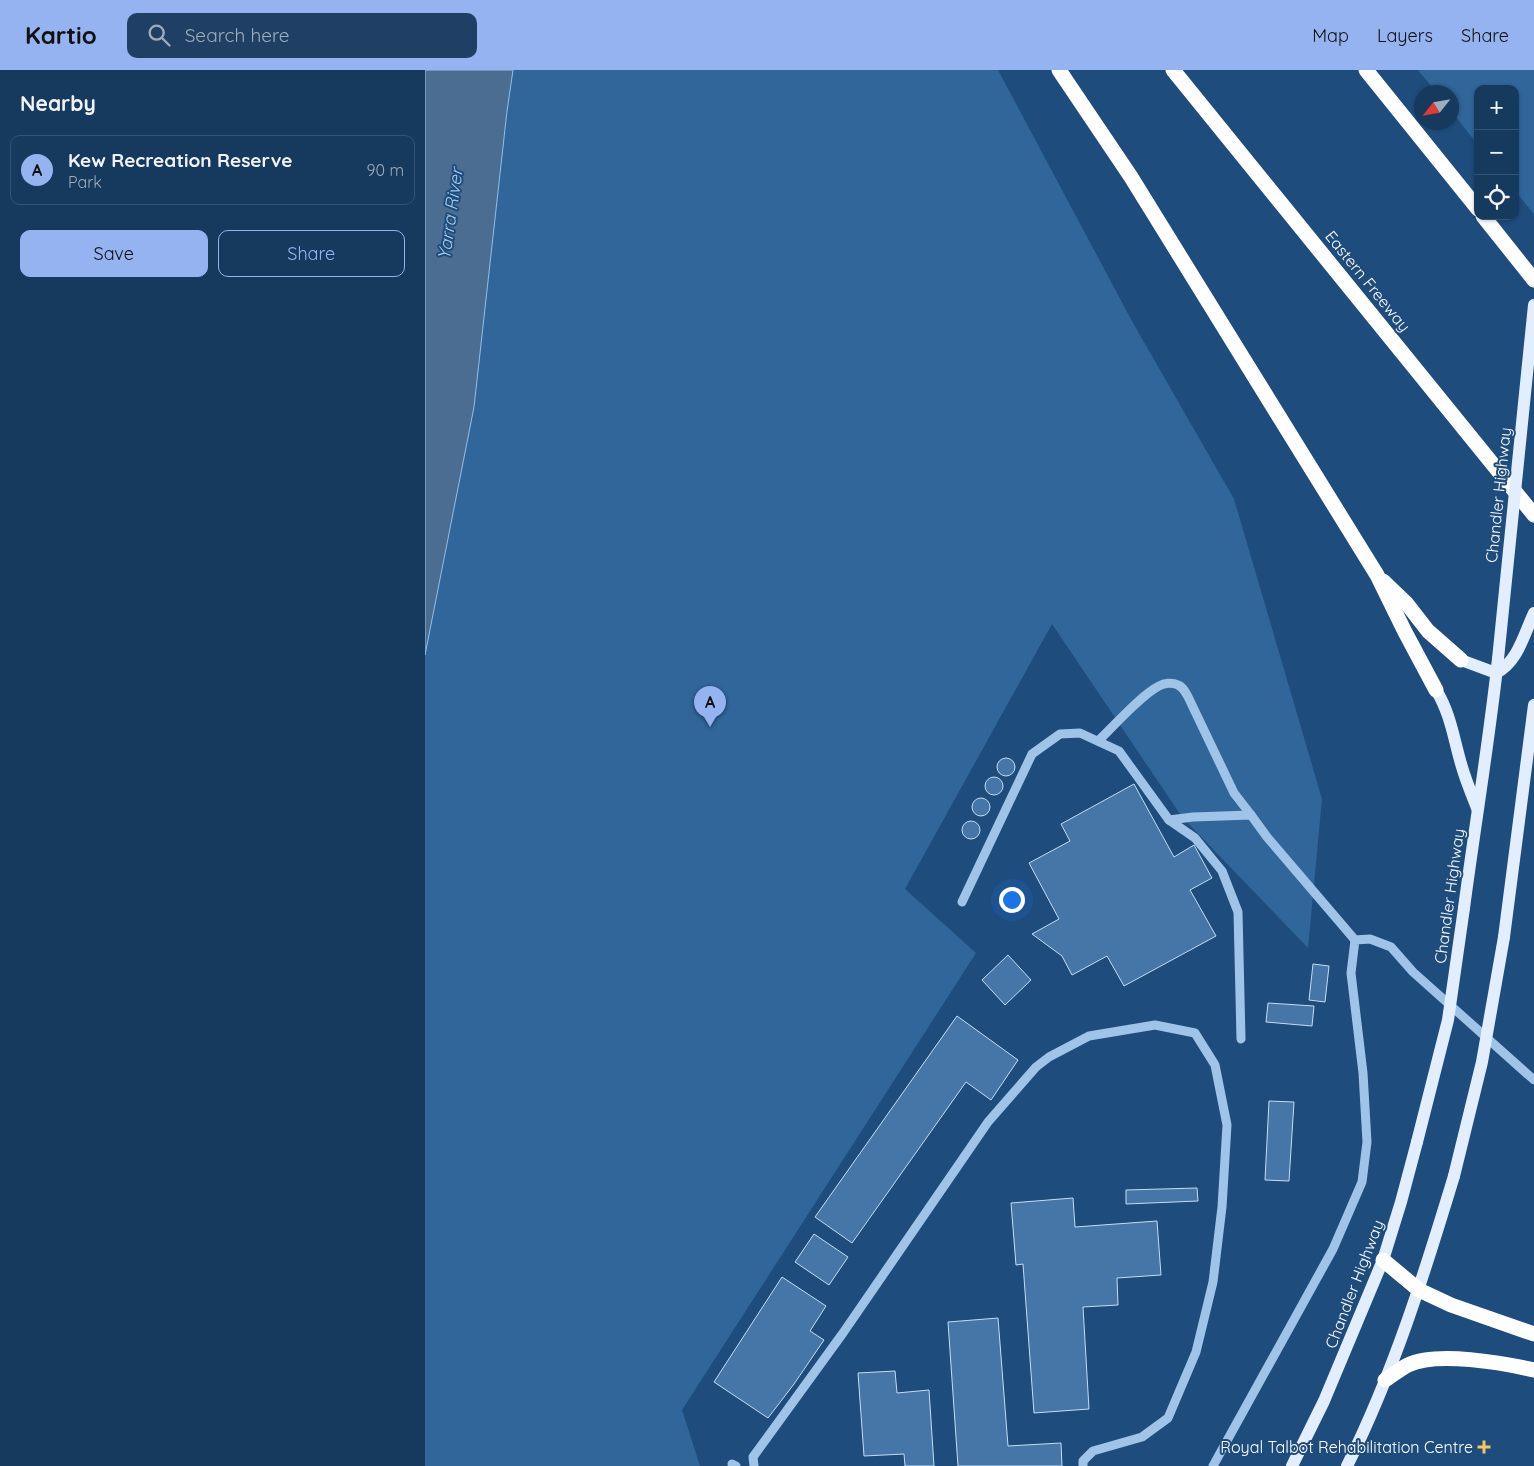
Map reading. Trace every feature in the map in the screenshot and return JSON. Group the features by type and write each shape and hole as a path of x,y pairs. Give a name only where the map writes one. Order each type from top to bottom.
{"highway":[{"path":"1059,70 1131,177 1377,574 1436,690"},
{"name":"Eastern Freeway","path":"1173,70 1534,515"},
{"path":"1366,70 1474,204"},
{"path":"1486,220 1534,280"},
{"path":"1377,574 1407,604 1429,631 1461,660"},
{"path":"1383,1260 1419,1290 1451,1305 1534,1334"},
{"path":"1385,1380 1409,1365 1431,1359 1503,1363 1534,1370"}],"main road":[{"name":"Chandler Highway","path":"1292,1466 1324,1402 1383,1260 1401,1202 1448,1020 1477,808 1499,667 1534,305"},
{"path":"1461,660 1499,667 1511,662 1534,613"},
{"path":"1436,690 1442,700 1453,729 1462,768 1477,808"},
{"path":"1347,1466 1363,1434 1419,1290 1454,1176 1482,1062 1504,937 1534,705"}],"lane":[{"path":"1098,741 1158,686 1168,683 1177,684 1184,690 1191,703 1234,793 1267,837 1355,940 1351,973 1363,1073 1367,1142 1362,1182 1333,1248 1213,1466"},
{"path":"962,902 1032,754 1060,734 1080,733 1119,751 1169,820 1195,838 1222,871 1238,912 1241,1039"},
{"path":"1169,820 1193,817 1251,815"},
{"path":"1355,940 1370,939 1391,947 1413,972 1534,1080"},
{"path":"755,1466 753,1457 787,1407 808,1382 838,1340 988,1122 1035,1067 1049,1057 1089,1036 1155,1026 1195,1033 1215,1065 1227,1125 1222,1207 1213,1282 1196,1352 1168,1418 1142,1437 1093,1451 1083,1461 1083,1466"}],"shaded area":[{"path":"513,70 998,70 1133,323 1234,499 1322,799 1308,948 1182,817 1052,624 905,889 976,953 682,1410 700,1466 425,1466 425,655 474,407"},
{"path":"1418,70 1534,70 1534,214 1519,196 1519,85 1474,85 1474,140 1459,121 1459,85 1430,85"}],"water":[{"name":"Yarra River","path":"425,70 513,70 474,407 425,655"}],"building":[{"path":"1002,758 1010,758 1015,763 1013,774 1002,776 997,771 997,763"},
{"path":"990,777 998,777 1003,782 1001,793 990,795 985,790 985,782"},
{"path":"1134,784 1174,857 1194,845 1212,878 1190,890 1216,936 1124,986 1107,956 1072,975 1062,956 1032,934 1059,919 1029,863 1070,841 1061,824"},
{"path":"977,798 985,798 990,803 988,814 977,816 972,811 972,803"},
{"path":"967,821 975,821 980,826 978,837 967,839 962,834 962,826"},
{"path":"1008,955 1031,980 1005,1005 982,980"},
{"path":"1313,964 1329,966 1325,1002 1309,1000"},
{"path":"1268,1003 1314,1006 1312,1026 1266,1022"},
{"path":"957,1016 1018,1060 991,1100 966,1082 852,1243 815,1217"},
{"path":"1269,1101 1294,1102 1289,1181 1265,1180"},
{"path":"1197,1188 1198,1201 1126,1204 1126,1190"},
{"path":"1073,1198 1075,1227 1157,1221 1161,1275 1117,1278 1118,1305 1083,1307 1089,1409 1034,1413 1023,1264 1016,1265 1011,1203"},
{"path":"814,1234 848,1257 829,1285 795,1262"},
{"path":"782,1277 826,1306 810,1331 824,1340 768,1418 714,1382"},
{"path":"998,1318 1008,1446 1061,1443 1062,1466 958,1466 948,1322"},
{"path":"895,1371 897,1393 929,1390 934,1466 905,1466 904,1454 864,1456 858,1373"}],"place":[{"name":"Kew Recreation Reserve","path":"710,727"},
{"name":"Royal Talbot Rehabilitation Centre","path":"1484,1447"}]}
